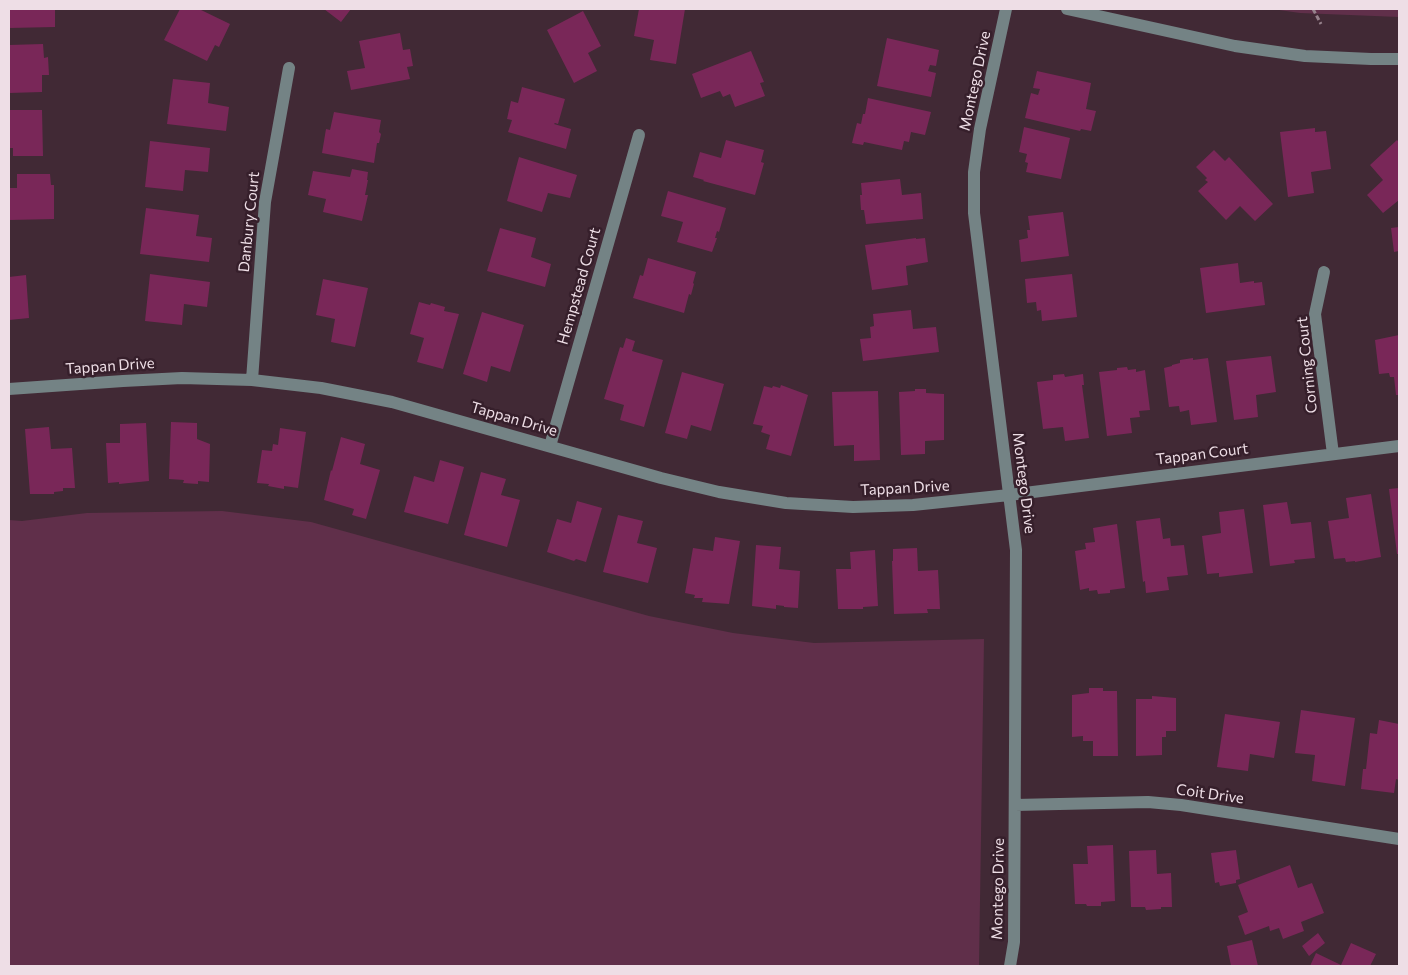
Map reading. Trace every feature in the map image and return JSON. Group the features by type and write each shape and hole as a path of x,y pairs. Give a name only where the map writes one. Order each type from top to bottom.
{"street":[{"name":"Montego Drive","path":"1006,9 980,129 974,172 974,213 1016,550 1014,942 1010,966"},
{"path":"1067,9 1235,46 1305,56 1399,59"},
{"name":"Danbury Court","path":"252,380 265,202 289,68"},
{"name":"Hempstead Court","path":"550,446 639,135"},
{"name":"Corning Court","path":"1324,272 1316,314 1333,454"},
{"name":"Tappan Drive","path":"9,389 182,378 252,380 321,388 392,402 661,478 719,492 786,503 853,507 913,505 1009,495"},
{"name":"Tappan Court","path":"1009,495 1399,446"},
{"name":"Coit Drive","path":"1015,805 1148,802 1181,805 1399,838"}],"path":[{"path":"1313,9 1321,24"}],"shaded area":[{"path":"1272,9 1399,9 1399,17 1300,13"},
{"path":"222,511 311,522 649,616 733,633 814,643 984,639 979,966 9,966 9,520 22,521 87,513"}],"building":[{"path":"9,9 55,9 55,27 9,28"},
{"path":"180,9 199,9 230,24 219,47 215,45 207,61 164,40"},
{"path":"324,9 351,9 341,22"},
{"path":"639,9 685,9 676,64 650,60 654,40 634,36"},
{"path":"583,11 601,46 588,53 597,71 574,83 547,30"},
{"path":"400,33 403,50 410,49 413,66 407,67 410,79 351,90 347,71 365,68 359,41"},
{"path":"887,38 939,50 936,66 930,65 928,71 936,73 931,97 877,86"},
{"path":"43,44 44,58 48,57 49,75 42,75 42,92 9,93 9,45"},
{"path":"751,51 764,82 760,83 765,96 735,107 730,94 723,97 720,91 701,98 692,74"},
{"path":"1037,71 1091,83 1086,109 1096,111 1091,131 1081,129 1080,131 1025,118 1031,93 1038,95 1040,89 1033,88"},
{"path":"173,79 210,83 208,103 229,107 226,131 167,124"},
{"path":"522,87 565,99 558,124 554,124 571,129 566,149 508,132 512,120 507,119 511,101 518,103"},
{"path":"868,98 931,112 925,135 911,132 909,142 904,141 902,150 864,142 863,145 852,143 857,123 861,124 863,114 865,114"},
{"path":"9,110 42,110 43,156 13,156 13,148 9,148"},
{"path":"334,112 381,120 379,132 381,134 379,143 377,143 374,163 322,153 326,129 330,130"},
{"path":"1024,127 1070,138 1061,179 1026,172 1028,163 1025,162 1027,154 1019,152"},
{"path":"1315,128 1315,132 1326,131 1331,169 1311,172 1314,193 1288,197 1280,132"},
{"path":"726,140 764,150 761,162 764,163 755,195 693,177 700,152 721,158"},
{"path":"1397,140 1399,142 1399,200 1383,213 1367,195 1383,180 1370,165"},
{"path":"150,141 210,148 208,172 185,170 183,191 145,187"},
{"path":"1214,150 1225,161 1229,157 1273,204 1255,221 1240,206 1226,220 1198,191 1208,182 1205,180 1207,178 1196,167"},
{"path":"519,157 577,175 570,198 548,193 542,212 507,201"},
{"path":"352,169 368,172 365,195 368,195 362,221 323,212 326,199 308,195 313,171 350,177"},
{"path":"17,174 50,174 51,185 54,185 54,219 9,220 10,188 17,188"},
{"path":"900,179 902,195 921,193 923,219 866,224 864,210 861,210 861,183"},
{"path":"668,191 726,208 719,232 717,231 715,238 717,238 712,252 677,242 683,222 661,216"},
{"path":"146,208 199,215 196,236 212,238 209,262 140,254"},
{"path":"1063,212 1069,256 1021,262 1019,240 1028,238 1027,230 1030,230 1028,216"},
{"path":"1399,227 1399,251 1394,252 1391,228"},
{"path":"500,228 536,238 531,257 551,264 545,287 487,271"},
{"path":"925,238 928,262 906,266 908,285 872,290 865,245"},
{"path":"648,258 696,272 691,295 689,294 684,313 633,298 640,275 643,276"},
{"path":"1238,263 1240,283 1262,282 1265,305 1206,313 1200,268"},
{"path":"150,274 210,282 207,307 184,304 182,325 145,321"},
{"path":"1072,274 1077,317 1042,321 1041,310 1037,311 1036,302 1027,303 1025,279"},
{"path":"26,275 29,318 9,320 9,277"},
{"path":"323,279 368,288 355,347 331,342 335,319 316,315"},
{"path":"419,302 445,307 444,311 459,314 443,369 417,362 424,338 410,334"},
{"path":"911,310 913,329 936,327 939,352 863,361 860,339 871,338 870,327 874,326 873,314"},
{"path":"482,312 524,325 510,372 491,366 487,382 463,374"},
{"path":"1399,335 1399,395 1396,395 1394,377 1390,377 1389,373 1379,374 1375,340"},
{"path":"626,338 635,341 632,351 663,360 644,427 620,420 624,405 604,399 620,347 623,348"},
{"path":"1271,356 1276,392 1256,395 1258,417 1234,420 1226,361"},
{"path":"1193,358 1193,360 1208,358 1217,422 1191,425 1189,410 1180,412 1179,406 1169,407 1164,368 1180,363 1180,360"},
{"path":"1127,367 1128,370 1136,369 1136,372 1145,370 1150,410 1139,411 1140,417 1130,418 1132,433 1107,436 1099,372"},
{"path":"682,372 724,384 711,431 691,425 687,439 665,433"},
{"path":"1064,374 1065,377 1083,374 1084,385 1082,385 1089,438 1065,441 1063,427 1043,429 1037,382 1053,380 1053,375"},
{"path":"781,385 808,395 791,456 766,449 770,435 761,432 763,426 753,424 764,386 780,388"},
{"path":"915,389 926,389 926,393 944,394 944,440 925,441 925,454 901,455 899,392 915,391"},
{"path":"878,391 880,460 854,461 854,445 834,446 832,392"},
{"path":"171,422 197,423 197,439 210,444 209,482 198,481 198,484 183,483 184,480 169,479"},
{"path":"146,423 149,481 119,484 119,482 108,483 106,443 120,443 120,424"},
{"path":"49,427 51,449 72,448 75,488 63,488 63,491 54,492 54,494 30,494 25,429"},
{"path":"280,428 306,432 298,488 284,486 284,489 268,486 269,484 257,483 262,450 272,451 273,444 278,445"},
{"path":"341,437 365,444 360,464 380,470 366,519 352,515 354,509 324,500"},
{"path":"440,460 464,467 448,524 404,512 414,476 434,482"},
{"path":"481,472 506,479 501,495 520,500 507,547 464,535"},
{"path":"1399,488 1399,554 1397,554 1389,489"},
{"path":"1371,494 1381,557 1355,562 1346,562 1345,558 1334,559 1328,521 1349,518 1346,498"},
{"path":"577,501 602,508 586,562 576,559 574,561 547,552 557,519 571,523"},
{"path":"1287,502 1291,524 1311,522 1315,558 1294,560 1295,563 1270,566 1263,505"},
{"path":"1244,509 1253,573 1219,577 1219,573 1207,574 1202,536 1221,533 1219,512"},
{"path":"618,515 643,521 637,543 657,548 648,583 603,572"},
{"path":"1160,518 1163,539 1170,538 1171,546 1184,545 1188,575 1167,577 1169,590 1146,593 1136,521"},
{"path":"1117,524 1125,588 1110,590 1110,593 1098,594 1097,590 1089,591 1089,588 1080,590 1075,551 1086,549 1085,543 1095,542 1093,528"},
{"path":"715,537 740,541 729,604 702,602 703,598 694,598 695,595 685,593 693,548 713,551"},
{"path":"756,545 781,547 779,569 800,571 798,608 776,605 776,609 752,606"},
{"path":"917,548 918,571 938,570 940,609 927,609 928,613 894,614 893,549"},
{"path":"875,550 878,606 863,607 863,609 838,609 836,569 851,569 850,552"},
{"path":"1089,688 1117,691 1118,756 1093,756 1093,741 1083,741 1083,736 1072,737 1072,695 1089,693"},
{"path":"1152,696 1176,698 1176,731 1166,731 1166,737 1162,737 1162,755 1136,756 1136,699 1152,699"},
{"path":"1301,710 1355,718 1345,786 1312,781 1315,755 1295,753"},
{"path":"1225,714 1280,722 1274,758 1250,754 1248,771 1217,767"},
{"path":"1379,720 1399,724 1399,780 1396,779 1394,793 1361,789 1363,769 1366,769 1370,733 1377,734"},
{"path":"1113,845 1115,901 1101,902 1101,906 1075,904 1073,864 1088,864 1087,846"},
{"path":"1156,850 1157,874 1171,873 1172,907 1146,910 1145,907 1131,907 1129,851"},
{"path":"1236,850 1240,879 1236,880 1236,883 1220,886 1219,882 1215,883 1211,853"},
{"path":"1290,865 1298,888 1312,883 1324,913 1301,922 1304,931 1283,939 1279,928 1270,931 1269,926 1245,935 1238,916 1248,912 1238,885"},
{"path":"1318,933 1325,943 1309,956 1302,946"},
{"path":"1252,940 1258,966 1231,966 1227,946"},
{"path":"1351,943 1376,954 1370,966 1310,966 1316,953 1341,965"}]}
